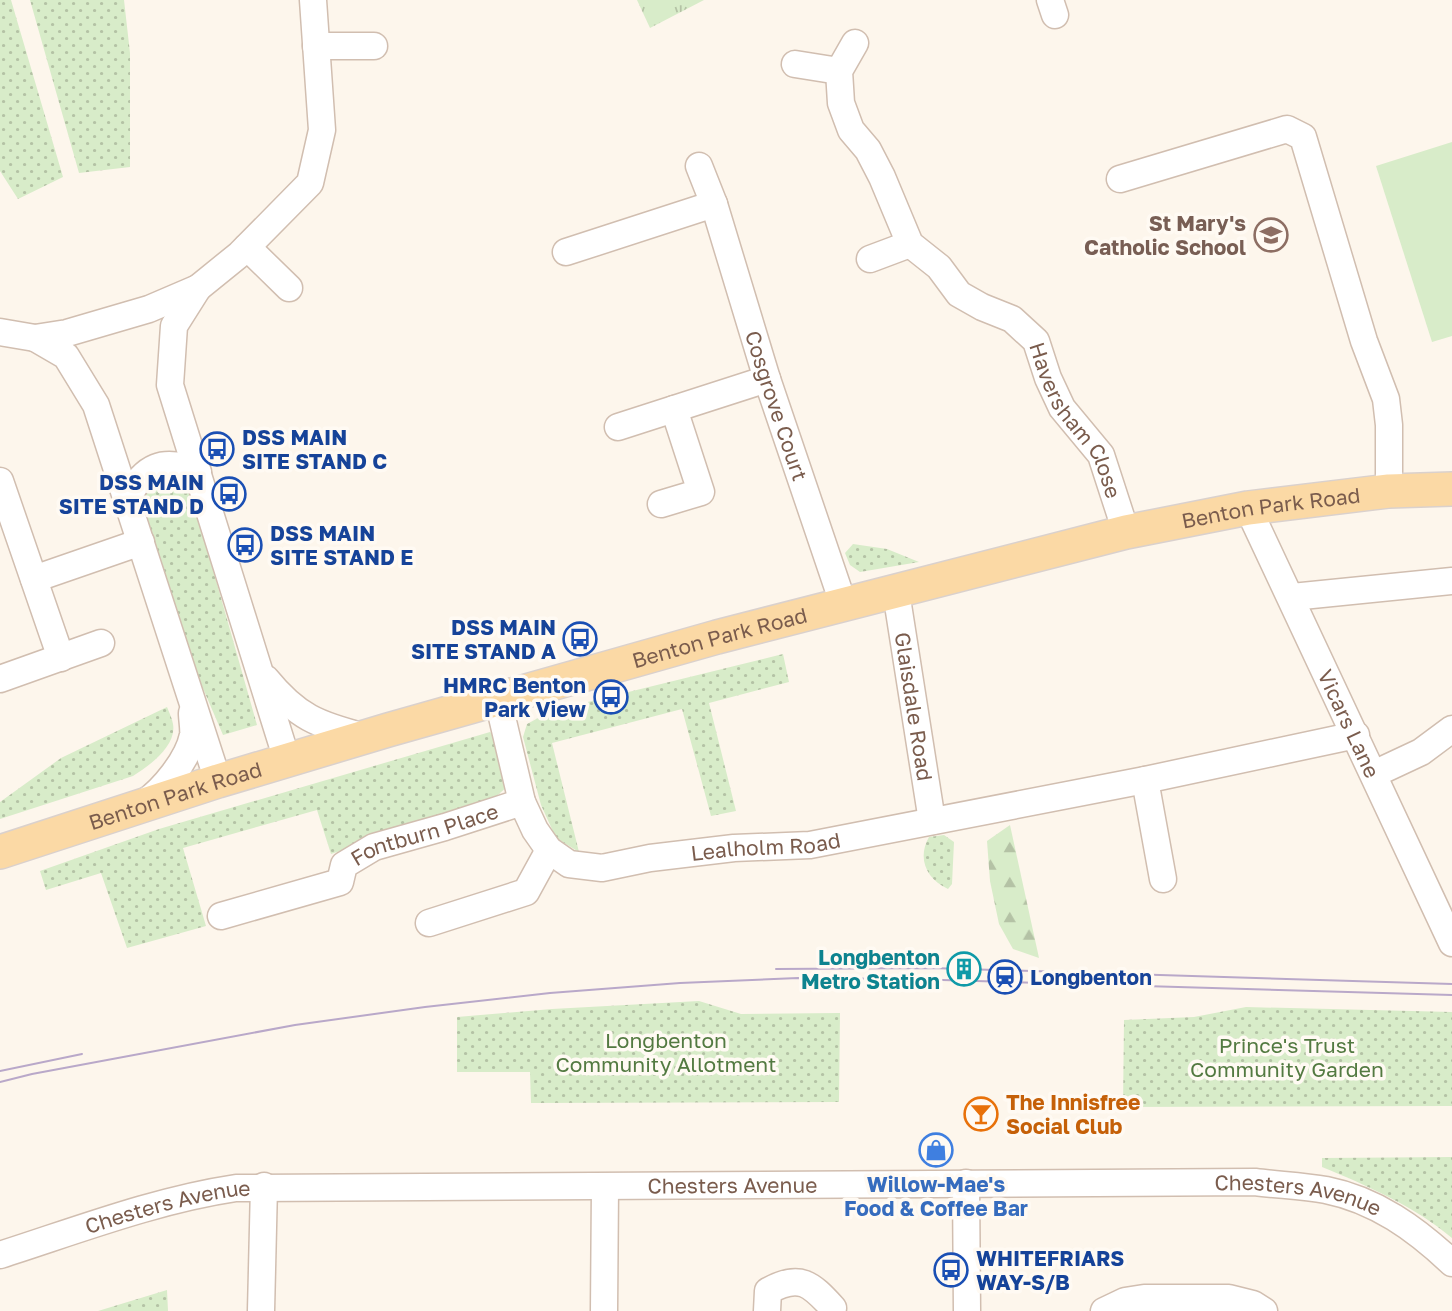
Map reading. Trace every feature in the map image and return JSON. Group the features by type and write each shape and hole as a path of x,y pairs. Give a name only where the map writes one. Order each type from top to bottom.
{"main road":[{"name":"Benton Park Road","path":"0,852 219,780 365,737 717,637 1126,532 1248,508 1390,491 1452,489"}],"street":[{"path":"35,338 86,328 149,309 198,288 247,247 310,183 322,130 313,0"},
{"path":"795,64 839,71 855,43"},
{"path":"316,46 374,46"},
{"name":"Haversham Close","path":"839,71 841,103 851,131 868,150 910,244 939,267 959,294 1012,319 1036,341 1048,378 1062,408 1101,455 1126,532"},
{"path":"1120,179 1287,129 1303,137 1364,341 1386,399 1390,491"},
{"name":"Cosgrove Court","path":"699,166 714,204 767,379 844,606"},
{"path":"566,252 714,204"},
{"path":"870,259 910,244"},
{"path":"247,247 289,288"},
{"path":"198,288 174,326 170,385 287,761"},
{"path":"0,332 35,338 66,356 96,405 219,780"},
{"path":"618,427 767,379"},
{"path":"661,504 701,492 674,409"},
{"path":"127,499 135,484 155,466 181,465 198,472"},
{"path":"0,481 61,657"},
{"name":"Vicars Lane","path":"1248,508 1451,940"},
{"path":"34,579 141,542"},
{"path":"1292,597 1452,581"},
{"name":"Glaisdale Road","path":"896,592 932,821"},
{"path":"0,680 101,643"},
{"path":"261,672 282,698 306,718 334,730 365,737"},
{"path":"139,806 160,792 180,764 193,736 191,695"},
{"path":"429,923 526,892 549,850 535,830 522,802 498,700"},
{"path":"1374,774 1421,752 1452,729"},
{"name":"Lealholm Road","path":"549,850 569,864 602,868 650,858 734,848 810,845 1144,780 1356,735"},
{"path":"1144,780 1163,879"},
{"name":"Fontburn Place","path":"221,916 340,883 344,865 374,847 522,802"},
{"name":"Chesters Avenue","path":"0,1255 202,1193 264,1186 604,1187 1255,1182 1327,1190 1383,1210 1427,1239 1452,1263"},
{"path":"967,1183 967,1311"},
{"path":"261,1311 264,1186"},
{"path":"604,1187 604,1311"},
{"path":"767,1311 768,1291 794,1282 812,1285 833,1308"},
{"path":"1104,1311 1125,1301 1144,1298 1229,1297 1253,1304 1265,1311"}],"green space":[{"path":"0,0 11,0 63,177 18,199 0,171"},
{"path":"30,0 124,0 130,53 130,167 79,173"},
{"path":"637,0 704,0 650,28"},
{"path":"1452,142 1452,336 1432,342 1376,166"},
{"path":"178,476 189,485 257,725 223,735 187,651 142,504 144,490 153,479"},
{"path":"853,544 887,549 919,562 860,572 850,565 845,553"},
{"path":"783,654 789,682 709,703 736,811 711,816 682,709 552,743 579,852 556,838 541,805 523,737 527,724 551,711"},
{"path":"167,707 173,724 171,740 154,761 139,772 0,819 0,802 61,758"},
{"path":"490,732 498,739 508,786 492,800 331,854 317,810 183,848 206,926 127,948 101,873 46,890 40,871 159,829"},
{"path":"1010,825 1039,958 1013,949 999,924 990,881 987,841"},
{"path":"944,835 954,842 952,884 948,889 929,874 924,860 925,845 929,837"},
{"name":"Longbenton Community Allotment","path":"699,1001 741,1014 840,1013 839,1102 531,1103 530,1072 457,1072 457,1017"},
{"name":"Prince's Trust Community Garden","path":"1246,1007 1452,1012 1452,1106 1123,1107 1124,1020 1194,1017"},
{"path":"1452,1157 1452,1238 1406,1206 1322,1167 1322,1158"},
{"path":"167,1290 168,1311 98,1311"}],"tram line":[{"path":"776,969 932,968 1452,984"},
{"path":"0,1082 295,1025 550,993 680,983 798,978 909,979 1452,995"},
{"path":"0,1071 82,1054"}],"place":[{"name":"St Mary's Catholic School","path":"1271,235"},
{"name":"DSS MAIN SITE STAND C","path":"217,449"},
{"name":"DSS MAIN SITE STAND D","path":"229,494"},
{"name":"DSS MAIN SITE STAND E","path":"245,545"},
{"name":"DSS MAIN SITE STAND A","path":"580,639"},
{"name":"HMRC Benton Park View","path":"611,697"},
{"name":"Longbenton Metro Station","path":"964,969"},
{"name":"Longbenton","path":"1005,977"},
{"name":"The Innisfree Social Club","path":"981,1114"},
{"name":"Willow-Mae's Food & Coffee Bar","path":"936,1150"},
{"name":"WHITEFRIARS WAY-S/B","path":"951,1270"}]}
